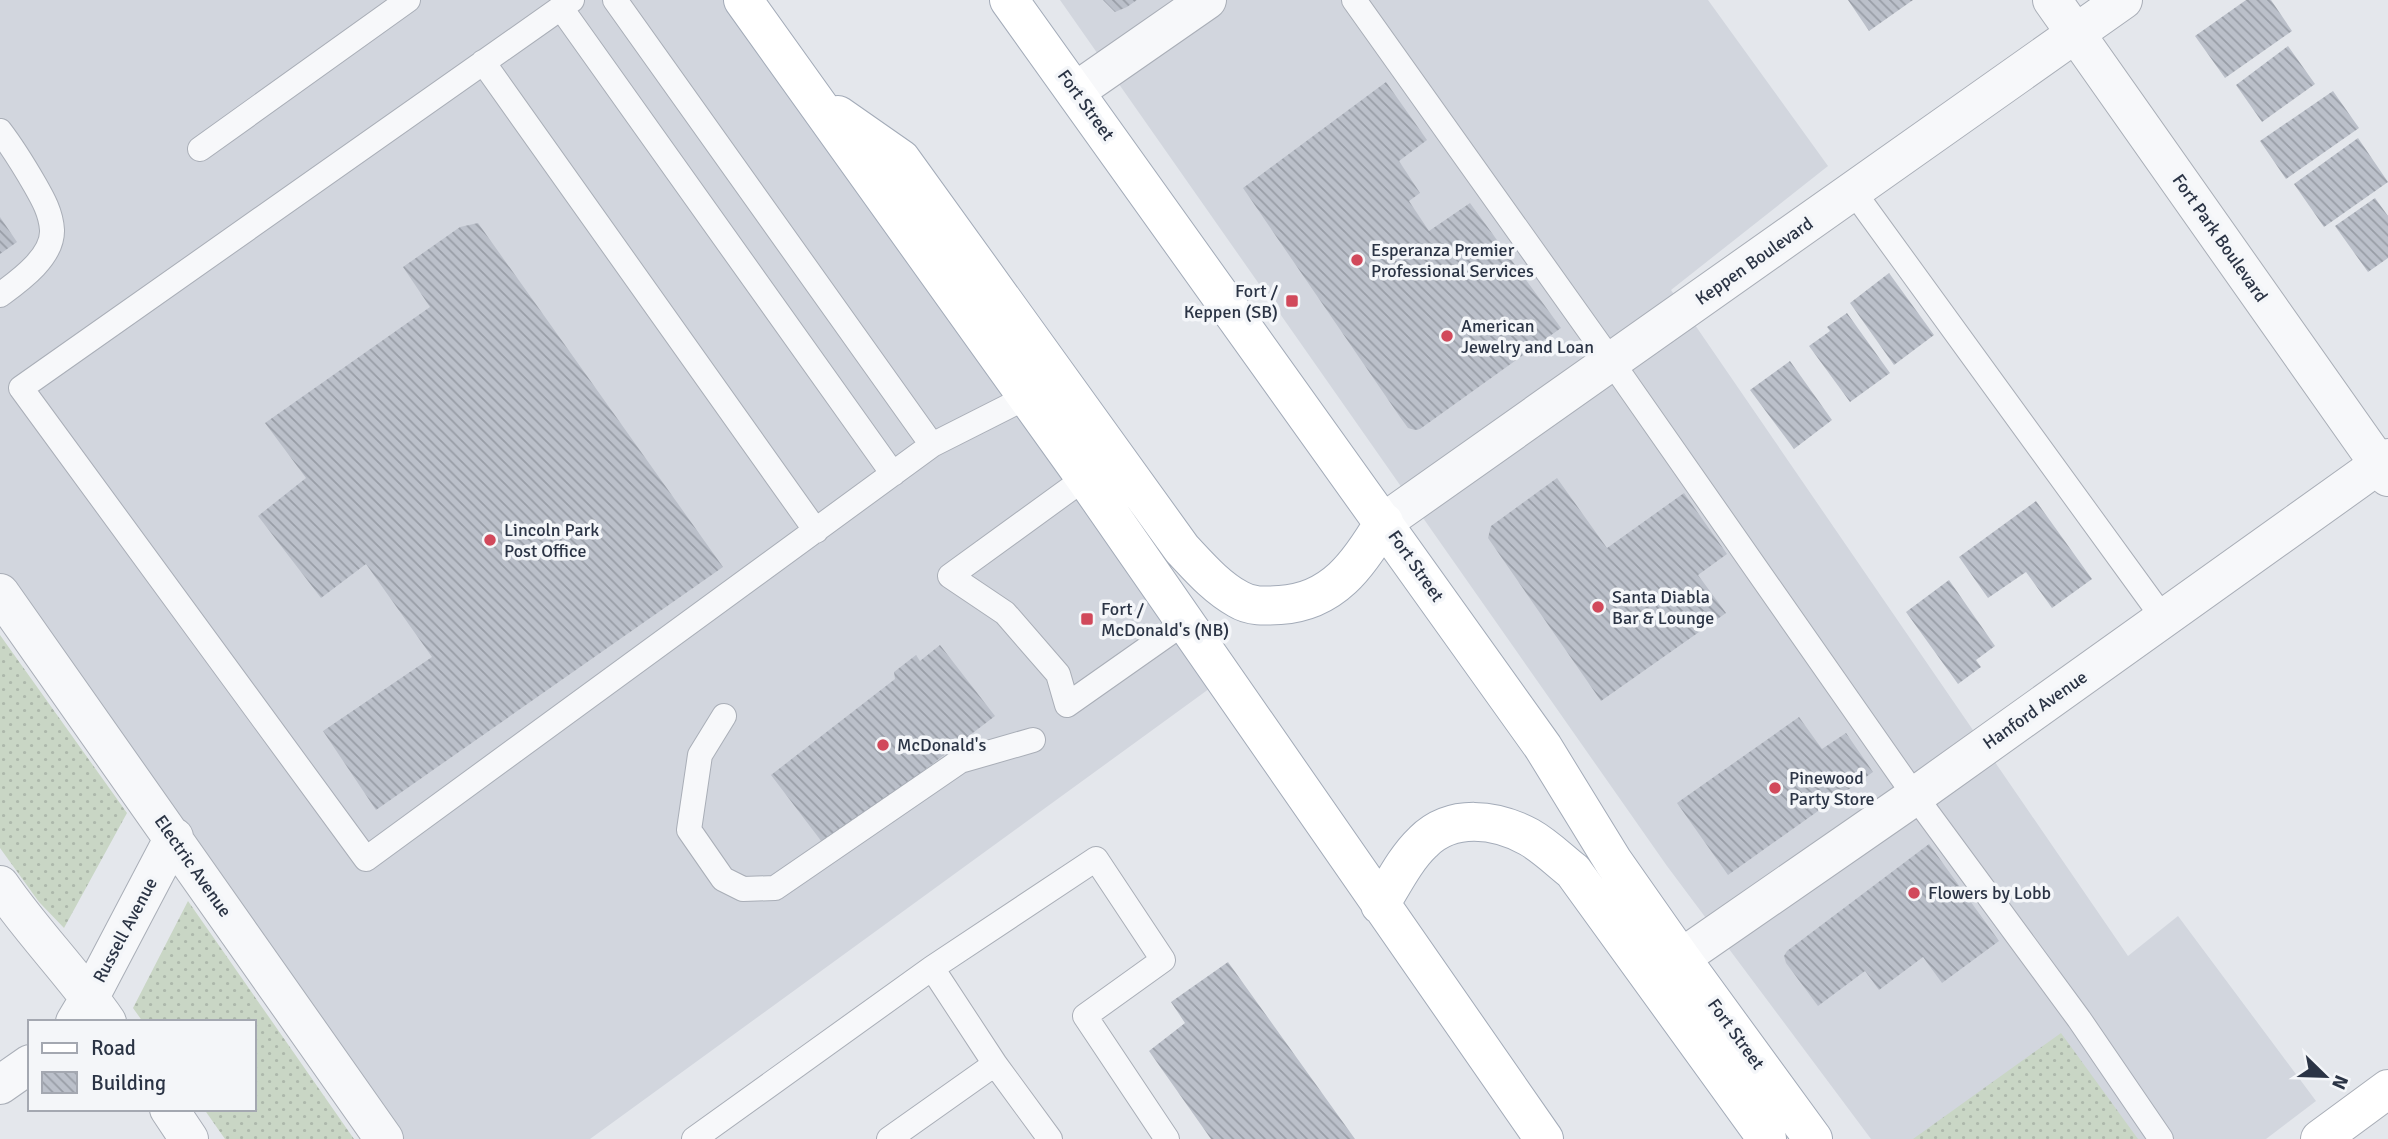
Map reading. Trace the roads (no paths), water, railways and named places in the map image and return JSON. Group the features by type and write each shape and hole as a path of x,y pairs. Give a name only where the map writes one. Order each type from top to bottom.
{"main road":[{"path":"743,0 1085,478 1544,1139"},
{"name":"Fort Street","path":"1009,0 1544,747 1613,861 1813,1139"},
{"path":"813,98 901,159 1182,549 1222,590 1241,601 1260,607 1298,604 1333,588 1363,557 1384,522"},
{"path":"1380,905 1404,866 1424,841 1452,823 1485,820 1529,837 1573,871 1767,1139"},
{"path":"2320,1139 2388,1089"}],"street":[{"path":"1076,91 1207,0"},
{"name":"Fort Park Boulevard","path":"2052,0 2385,466"},
{"name":"Keppen Boulevard","path":"1384,522 2123,0"},
{"name":"Hanford Avenue","path":"1681,958 2385,466"},
{"name":"Electric Avenue","path":"0,593 384,1139"},
{"name":"Russell Avenue","path":"91,1014 174,837"},
{"path":"0,885 91,1014"},
{"path":"0,1085 28,1064"},
{"path":"170,1111 190,1139"}],"lane":[{"path":"200,149 408,0"},
{"path":"615,0 932,445"},
{"path":"1354,0 1611,361 1914,796 2079,1019 2161,1139"},
{"path":"893,474 567,4 21,388 366,859 816,531 893,474 932,445 1027,397"},
{"path":"483,62 816,531"},
{"path":"0,131 18,154 47,208 53,232 45,254 20,281 0,295"},
{"path":"1853,191 2164,619"},
{"path":"1085,478 950,576 1005,613 1058,674 1067,705 1185,622"},
{"path":"724,716 700,755 689,831 723,879 743,888 775,888 960,761 1033,740"},
{"path":"694,1139 932,968 1096,859 1163,960 1085,1016 1167,1139"},
{"path":"932,968 995,1064 1051,1139"},
{"path":"889,1139 995,1064"}],"place":[{"name":"Esperanza Premier Professional Services","path":"1357,260"},
{"name":"Fort / Keppen (SB)","path":"1292,301"},
{"name":"American Jewelry and Loan","path":"1447,336"},
{"name":"Lincoln Park Post Office","path":"490,540"},
{"name":"Santa Diabla Bar & Lounge","path":"1598,607"},
{"name":"Fort / McDonald's (NB)","path":"1087,619"},
{"name":"McDonald's","path":"883,745"},
{"name":"Pinewood Party Store","path":"1775,788"},
{"name":"Flowers by Lobb","path":"1914,893"}]}
